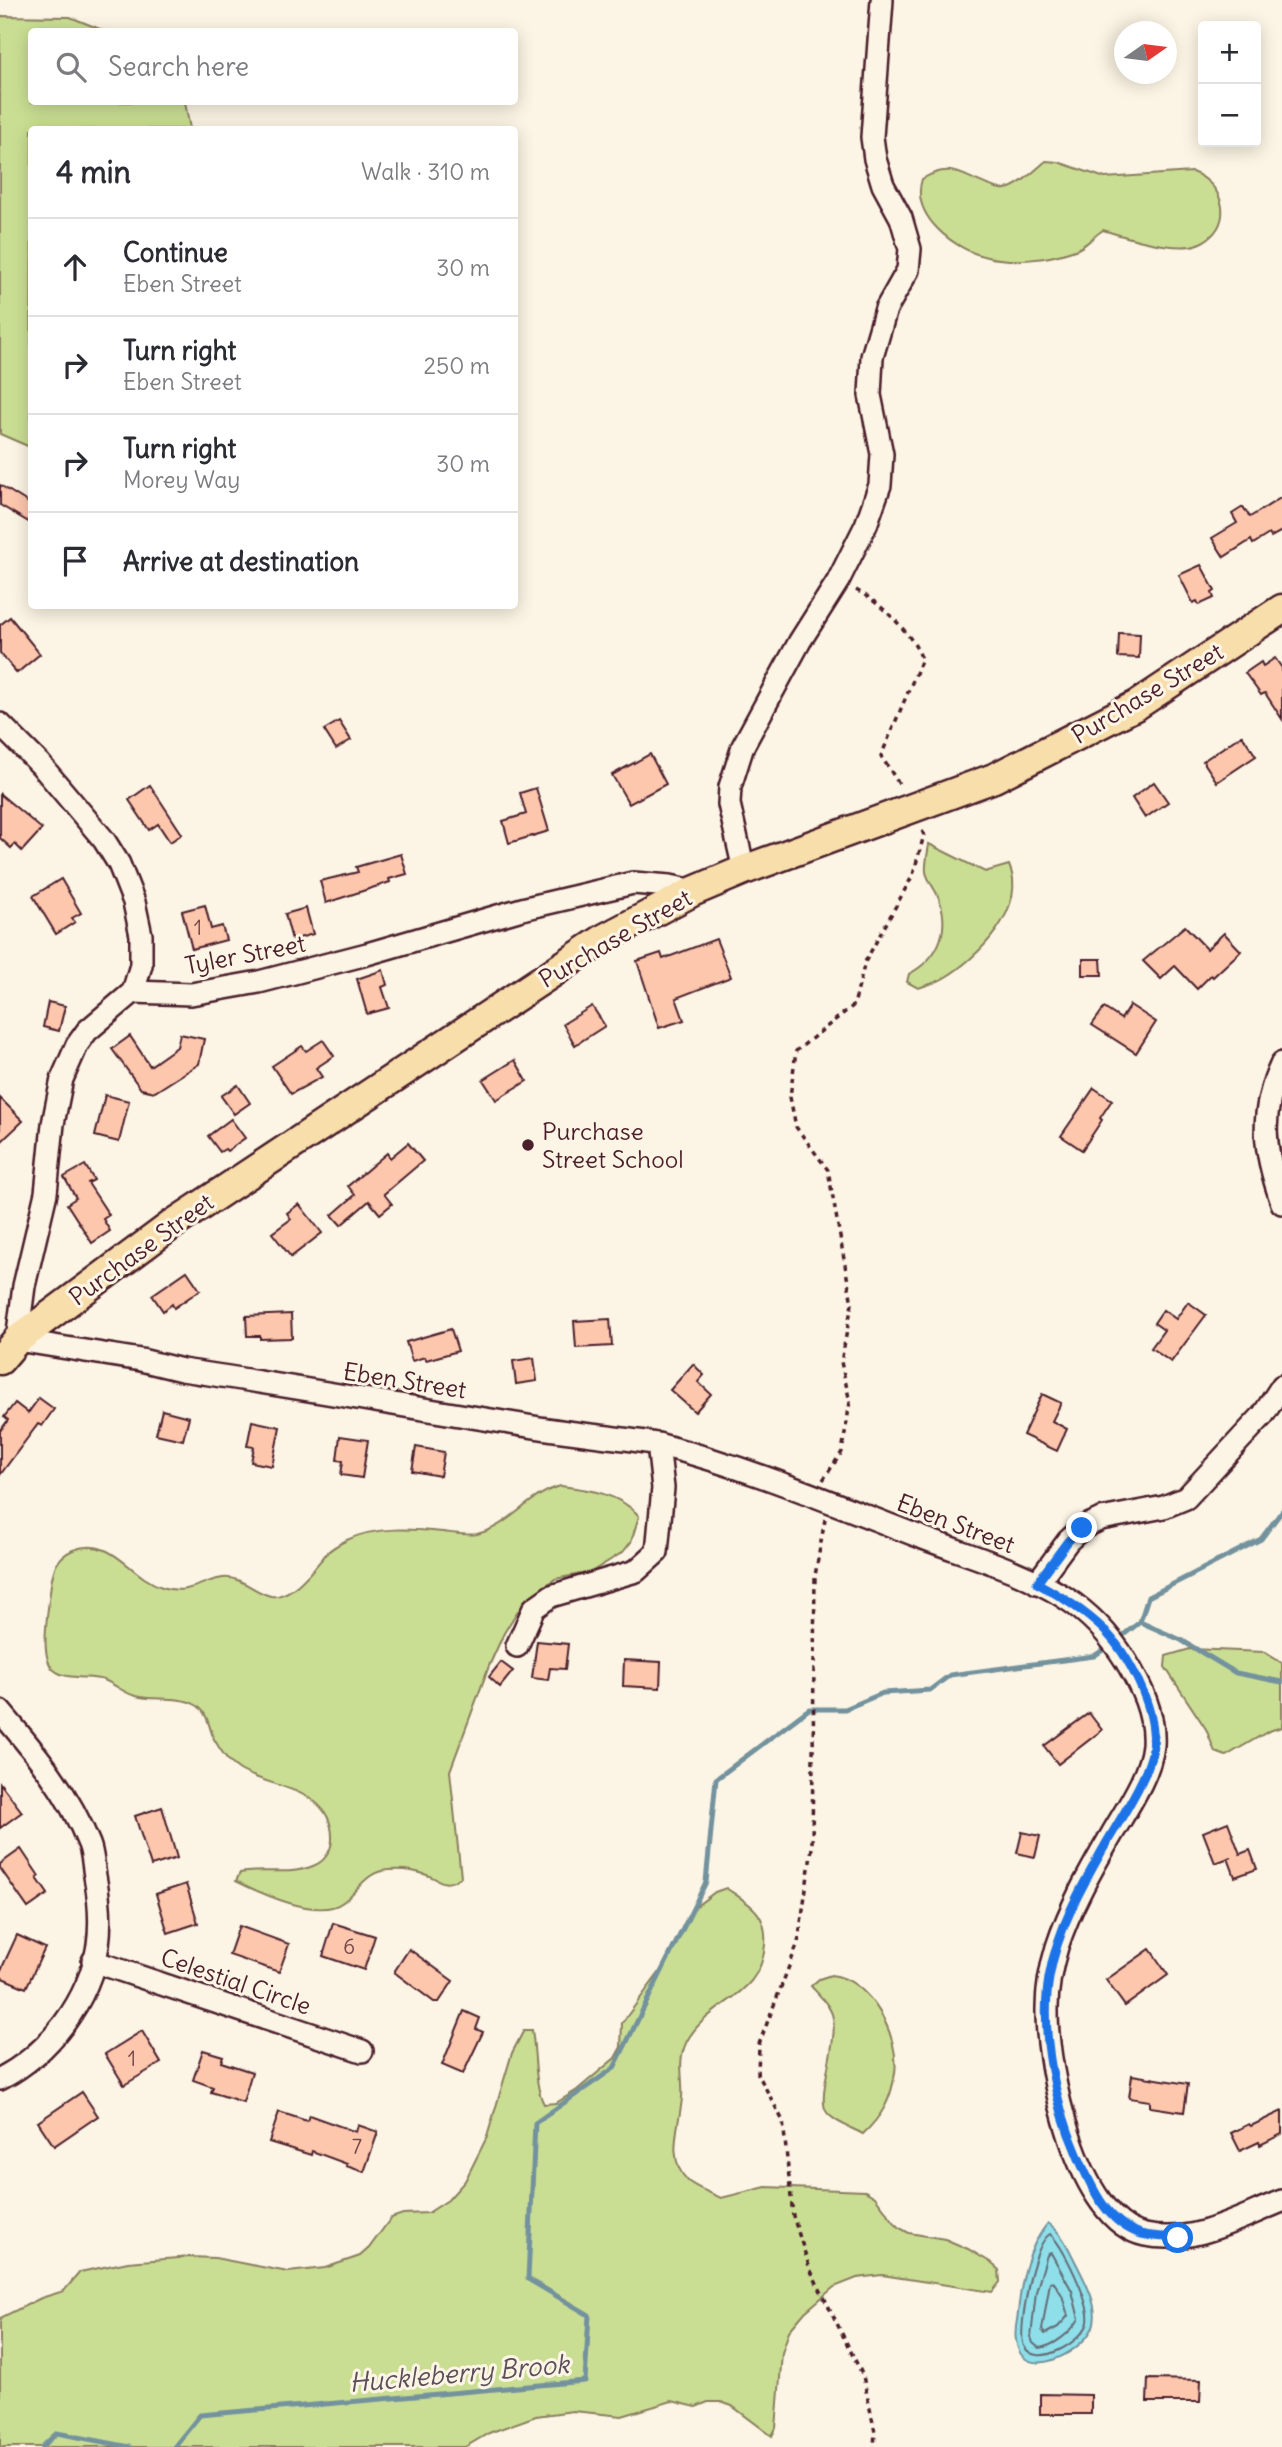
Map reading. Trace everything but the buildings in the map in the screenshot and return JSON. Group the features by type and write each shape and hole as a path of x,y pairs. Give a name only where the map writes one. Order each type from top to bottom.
{"main road":[{"name":"Purchase Street","path":"8,1350 173,1224 605,938 694,891 744,870 994,778 1137,705 1282,609"}],"street":[{"path":"744,870 729,804 730,787 743,746 818,610 838,580 866,524 880,485 883,454 870,395 872,357 886,309 908,270 910,249 901,218 883,185 872,137 882,0"},
{"path":"0,724 40,764 104,840 119,864 139,921 141,965 133,992 87,1031 77,1045 62,1079 53,1124 46,1193 8,1350"},
{"name":"Tyler Street","path":"133,992 191,994 248,984 367,954 522,909 633,883 694,891"},
{"path":"1282,1063 1265,1115 1265,1145 1282,1203"},
{"name":"Eben Street","path":"8,1350 141,1360 182,1370 476,1418 658,1444 742,1470 820,1499 1037,1583 1066,1598 1105,1631 1123,1656 1142,1689 1152,1724 1153,1748 1141,1780 1086,1879 1055,1951 1049,1979 1047,2010 1053,2069 1070,2137 1101,2204 1129,2229 1144,2235 1178,2238 1195,2235 1215,2230 1282,2201"},
{"path":"1037,1583 1068,1541 1082,1528 1101,1519 1164,1507 1186,1498 1263,1415 1282,1387"},
{"path":"517,1646 534,1608 551,1596 636,1571 657,1552 663,1488 658,1444"},
{"path":"0,1711 34,1751 71,1805 90,1847 98,1892 98,1944 83,1994 51,2040 19,2069 0,2079"},
{"name":"Celestial Circle","path":"93,1961 362,2051"}],"path":[{"path":"838,580 870,598 914,640 922,659 881,756 914,807 924,835 913,875 865,962 854,1005 796,1051 790,1097 796,1127 828,1170 852,1304 841,1362 849,1402 842,1452 820,1499 815,1576 812,1848 798,1943 759,2044 758,2074 783,2121 793,2216 810,2269 863,2376 875,2432 874,2447"}],"green space":[{"path":"0,16 70,17 98,28 28,28 28,105 186,105 189,126 28,126 28,446 0,434"},
{"path":"1046,161 1058,162 1105,178 1192,172 1213,187 1222,207 1222,218 1210,237 1189,246 1150,243 1103,230 1077,250 1052,257 1008,260 975,253 949,239 929,218 923,206 920,193 922,179 932,174 941,171 955,172 1005,189 1021,182"},
{"path":"929,844 985,872 1009,865 1013,881 1012,898 1006,914 985,945 944,978 918,988 907,982 909,974 934,953 939,944 943,924 940,901 926,872"},
{"path":"561,1486 613,1498 623,1502 639,1516 631,1542 623,1552 591,1572 555,1579 517,1612 504,1633 450,1771 461,1877 450,1882 413,1871 381,1871 369,1877 343,1902 332,1907 319,1908 289,1903 236,1881 240,1873 295,1871 313,1866 324,1859 332,1840 330,1823 323,1810 299,1793 236,1767 219,1748 206,1716 196,1705 176,1699 135,1696 104,1680 59,1673 49,1664 46,1633 52,1579 58,1562 73,1550 87,1547 110,1552 150,1582 162,1587 187,1589 230,1578 265,1594 279,1596 296,1587 332,1548 347,1540 370,1532 395,1530 477,1534 500,1524 539,1496"},
{"path":"1190,1649 1264,1652 1282,1663 1282,1727 1269,1731 1226,1756 1215,1752 1206,1729 1165,1667 1166,1656"},
{"path":"726,1888 749,1904 760,1917 765,1945 762,1962 755,1976 700,2024 685,2044 681,2060 682,2098 675,2152 681,2172 691,2184 721,2198 766,2187 865,2191 875,2197 898,2227 909,2233 945,2239 990,2262 999,2270 1000,2282 992,2292 882,2275 857,2278 834,2287 805,2312 789,2331 782,2353 776,2428 772,2436 732,2406 721,2402 708,2402 696,2407 672,2401 622,2416 573,2411 536,2416 489,2433 465,2447 0,2447 0,2318 41,2298 64,2291 80,2272 128,2262 190,2257 215,2258 288,2272 325,2268 360,2256 391,2218 403,2214 428,2213 448,2200 465,2181 487,2137 512,2053 524,2030 532,2030 537,2078 544,2104 556,2103 577,2090 615,2058 621,2047 622,2023 659,1973 694,1908 715,1892"},
{"path":"831,1975 845,1979 870,1998 880,2012 893,2043 895,2073 891,2091 880,2114 863,2134 833,2118 826,2111 824,2103 833,2040 833,2018 827,2005 811,1986 819,1979"}],"water":[{"path":"1048,2223 1069,2249 1090,2294 1095,2316 1090,2333 1069,2352 1056,2359 1030,2361 1021,2354 1015,2334 1026,2266 1035,2243"}],"waterway":[{"name":"Huckleberry Brook","path":"1117,1640 1140,1622 1148,1597 1261,1539 1282,1511"},
{"path":"1140,1622 1181,1640 1236,1673 1282,1682"},
{"name":"Huckleberry Brook","path":"174,2447 200,2415 585,2381 589,2315 528,2279 535,2123 614,2068 706,1882 716,1779 809,1709 845,1709 883,1693 930,1690 950,1675 1094,1656 1109,1646"},
{"name":"Huckleberry Brook","path":"42,2447 57,2433 130,2447"}],"place":[{"name":"Purchase Street School","path":"528,1145"}],"route":[{"path":"1082,1528 1068,1541 1037,1583 1066,1598 1087,1615 1105,1631 1123,1656 1142,1689 1152,1724 1153,1748 1141,1780 1086,1879 1055,1951 1049,1979 1048,2038 1058,2098 1070,2137 1101,2204 1129,2229 1144,2235 1178,2238"}]}
